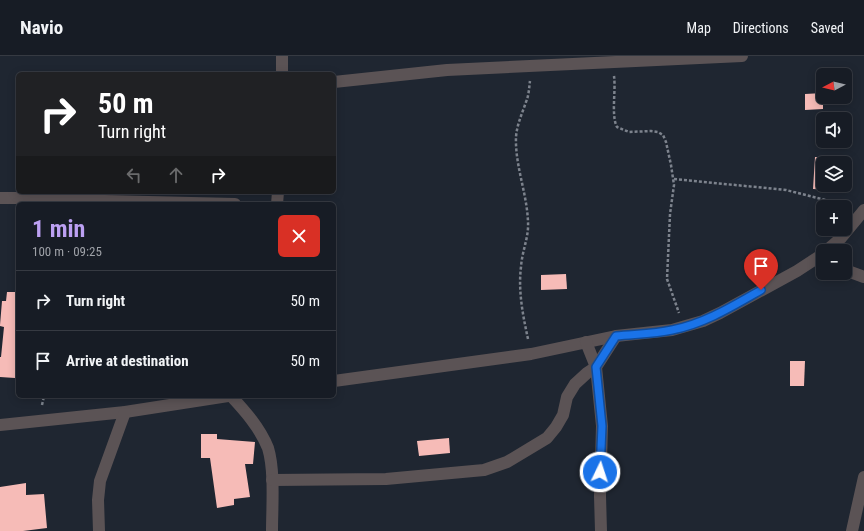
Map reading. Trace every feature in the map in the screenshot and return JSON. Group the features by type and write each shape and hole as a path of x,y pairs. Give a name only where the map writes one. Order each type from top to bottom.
{"street":[{"path":"282,56 282,72"},
{"path":"336,82 447,70 742,56"},
{"path":"0,198 149,202"},
{"path":"835,244 864,210"},
{"path":"336,381 531,354 616,336 672,330 684,327 720,314 816,260"},
{"path":"852,273 864,277"},
{"path":"272,480 386,479 484,470 507,462 548,438 563,415 567,397 575,384 586,373 596,367 616,336"},
{"path":"586,342 596,367 602,426 600,496 601,531"},
{"path":"0,425 125,412 216,398"},
{"path":"231,398 250,417 267,448 271,463 272,531"},
{"path":"99,531 98,500 100,481 125,412"},
{"path":"852,531 864,477"}],"path":[{"path":"613,62 615,81 614,117 617,127 628,132 658,132 663,135 668,152 674,179 674,192 670,214 667,279 684,327"},
{"path":"531,354 521,299 520,267 527,238 528,221 516,136 519,119 528,94 532,67"},
{"path":"674,179 786,190 826,200"}],"building":[{"path":"816,93 816,104 823,104 823,109 805,110 805,94"},
{"path":"815,157 816,157 816,189 813,189"},
{"path":"566,274 567,289 541,290 541,275"},
{"path":"7,292 16,292 15,378 0,377 0,357 4,327 0,325 2,301 6,301"},
{"path":"790,361 805,361 804,386 790,386"},
{"path":"201,434 217,434 217,439 255,442 253,464 245,464 250,497 234,499 234,505 217,508 210,458 201,458"},
{"path":"449,438 450,453 419,456 417,441"},
{"path":"26,483 26,495 44,494 47,528 23,531 0,531 0,487"}],"route":[{"path":"600,472 602,412 596,367 616,336 672,330 703,321 720,314 761,290"}]}
